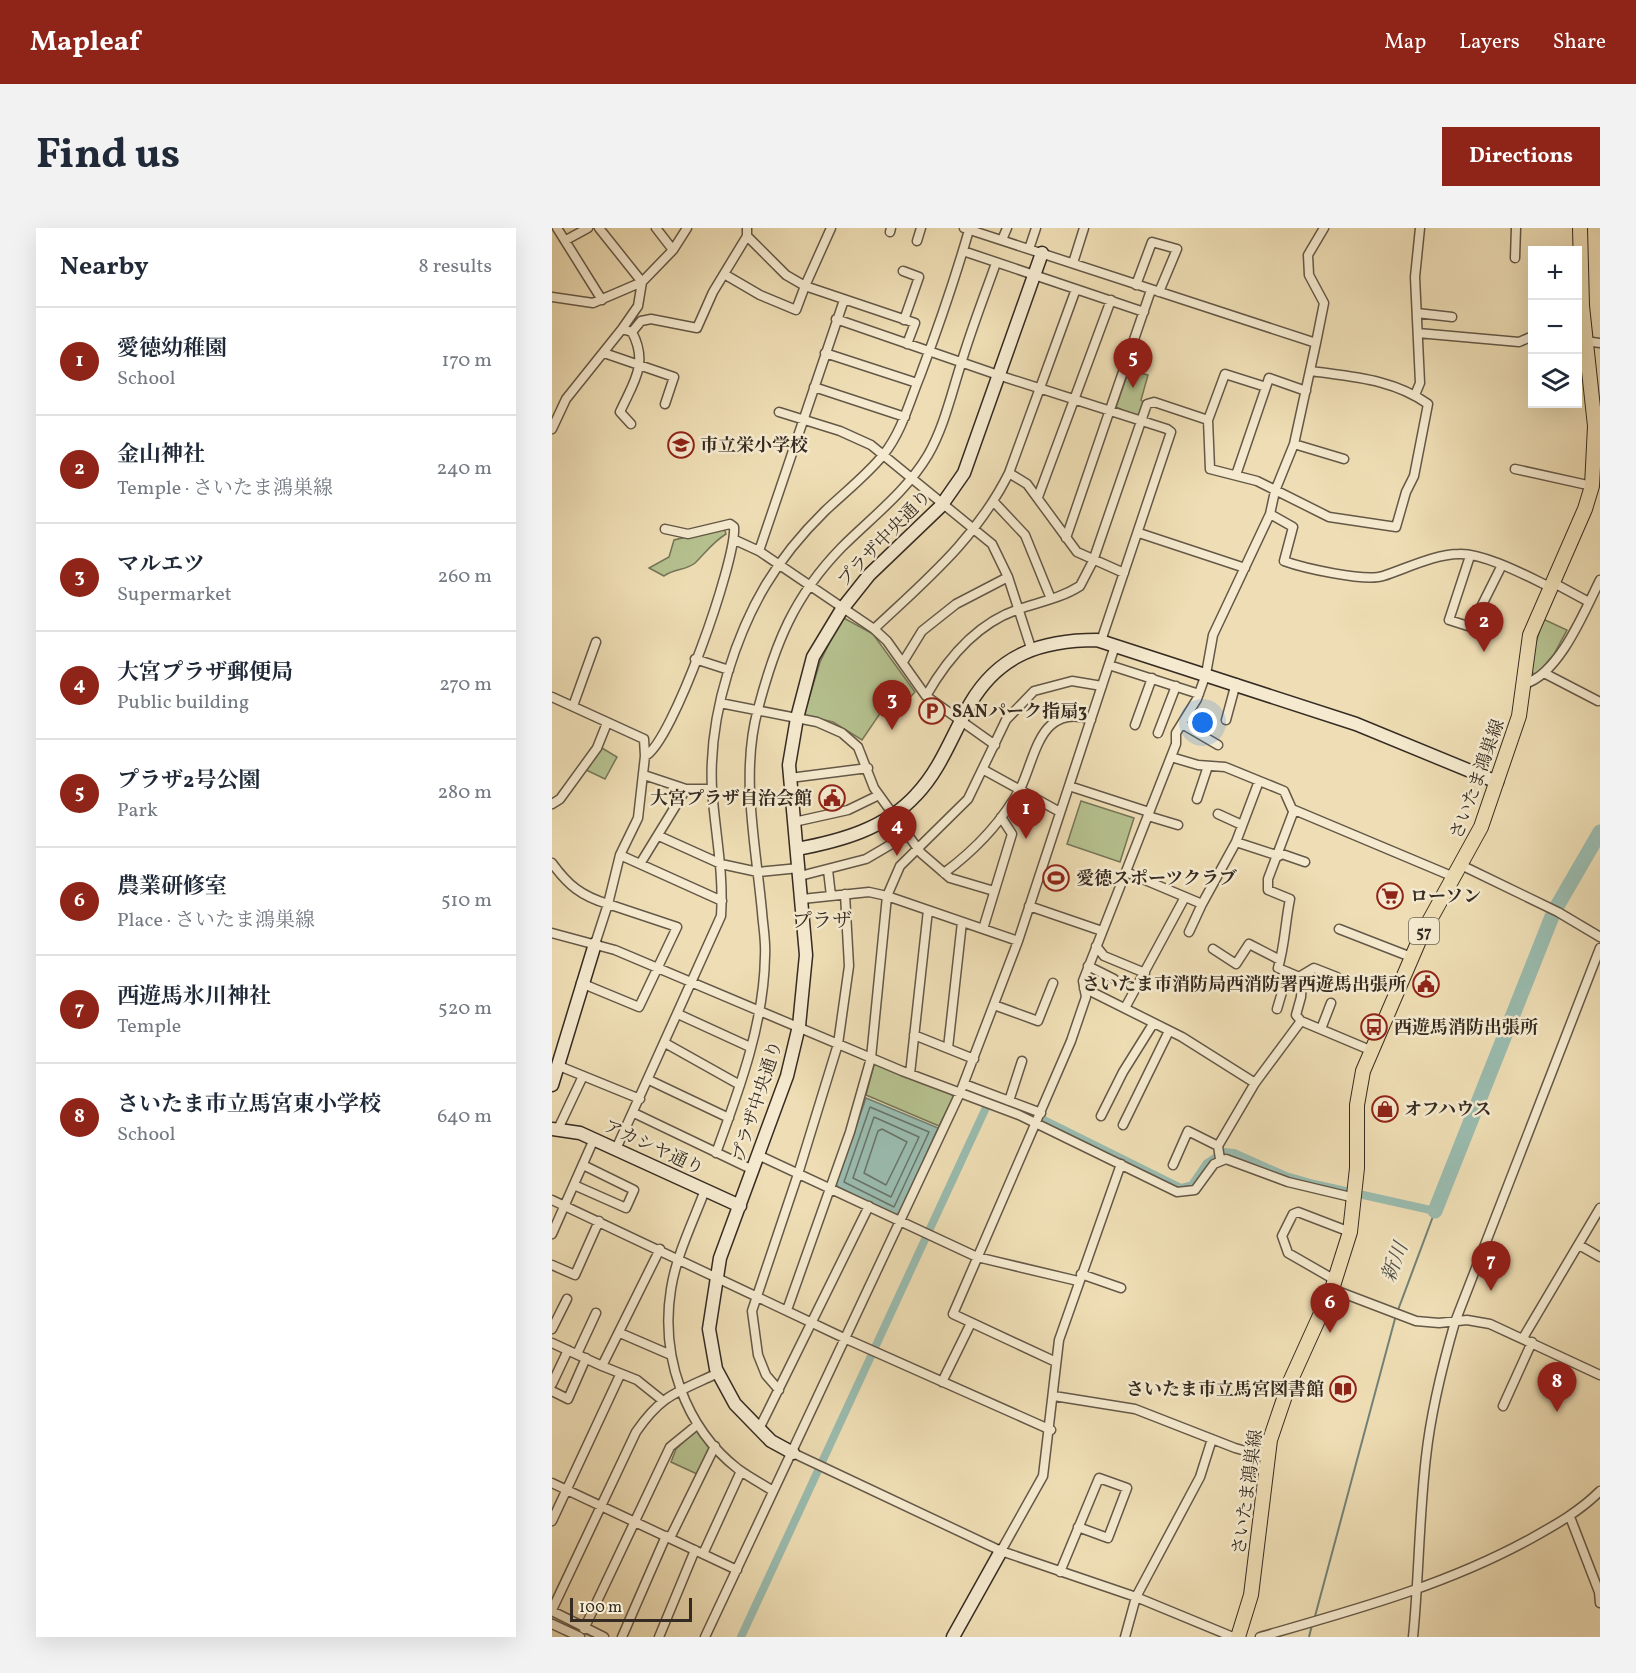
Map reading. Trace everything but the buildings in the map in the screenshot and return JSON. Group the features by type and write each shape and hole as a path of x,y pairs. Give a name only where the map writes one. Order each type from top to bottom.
{"main road":[{"name":"さいたま鴻巣線","path":"1580,228 1581,300"},
{"name":"さいたま鴻巣線","path":"1238,1637 1251,1596 1266,1457 1289,1383 1334,1285 1350,1232 1355,1198 1357,1098 1370,1050 1411,957 1481,827 1519,716 1530,635 1585,509 1592,486 1597,466 1595,426 1582,337"}],"street":[{"path":"557,228 602,300"},
{"path":"566,240 588,228"},
{"path":"552,428 566,399 639,306 642,282 599,228"},
{"path":"656,228 673,250"},
{"path":"552,297 593,303 642,282 673,250 687,228"},
{"path":"724,274 750,290 796,310 831,228"},
{"path":"917,241 921,228"},
{"path":"1002,240 1007,228"},
{"path":"1029,249 1036,228"},
{"path":"1073,263 1084,228"},
{"path":"1056,1362 953,1314 1071,1041 1086,997 1083,981 1088,966 1176,744 1176,733 1199,694 1206,674 1213,635 1270,514 1275,491 1294,444 1324,303 1309,274 1308,262 1310,249 1324,228"},
{"path":"1415,395 1420,383 1415,277 1420,228"},
{"path":"1515,258 1516,228"},
{"path":"616,1149 717,926 722,902 721,864 712,789 712,760 720,704 729,670 749,614 761,589 779,563 807,530 884,454 905,417 972,229 1316,343"},
{"path":"632,332 641,321 651,319 697,328 712,292 747,232 786,275 844,300 915,322 908,344"},
{"path":"1066,538 1144,312 1177,249 1152,242 1136,285"},
{"path":"963,251 1144,312"},
{"name":"プラザ中央通り","path":"793,1453 771,1441 735,1404 718,1373 709,1329 715,1278 787,1076 799,1026 806,955 789,765 797,718 813,657 842,609 868,575 943,503 964,473 1001,376 1042,253"},
{"path":"717,1153 740,1085 760,1010 765,955 750,788 752,740 757,711 777,648 795,606 808,585 841,548 897,495 927,456 941,428 996,263"},
{"path":"903,271 919,277 904,320"},
{"path":"874,629 958,550 994,502 1009,473 1076,289"},
{"path":"759,551 844,300"},
{"path":"1038,497 1111,300"},
{"path":"1417,313 1452,316"},
{"path":"836,319 1171,432 1101,641"},
{"path":"622,329 632,332 639,348 641,366 620,412 631,424"},
{"path":"1418,333 1519,342 1528,338"},
{"path":"1582,337 1600,343"},
{"path":"604,353 674,377 665,404"},
{"path":"825,353 917,383"},
{"path":"1266,387 1226,374 1208,420 1210,469 1257,481 1329,516 1396,527 1406,492 1414,476 1428,404 1415,395 1372,379 1311,371"},
{"path":"1236,475 1269,378 1306,390"},
{"path":"814,387 905,417"},
{"path":"926,696 944,664 990,624 1018,609 1051,599 1080,586 1094,561 1148,404 1154,402 1208,420"},
{"path":"779,412 840,431 884,454 975,528 992,544 1008,577 1031,648"},
{"path":"1294,444 1344,459"},
{"path":"1515,469 1592,486"},
{"path":"1009,473 1027,484 1077,552 1124,573"},
{"path":"994,502 1025,535 1051,599"},
{"path":"1270,514 1293,527 1284,561 1312,571 1382,577 1397,570 1459,554 1502,565 1594,598"},
{"path":"645,756 652,753 673,716 716,613 735,540 734,527 730,524 688,534 664,529"},
{"path":"1138,532 1245,568"},
{"path":"735,540 779,563 842,609 874,629 903,662 926,696 995,745"},
{"path":"1470,556 1449,620 1471,627 1502,565"},
{"path":"903,662 922,631 956,604 1008,577"},
{"path":"1524,684 1544,673 1559,656 1594,598 1600,580"},
{"path":"797,849 848,838 891,815 917,794 945,754 970,703 997,670 1031,648 1072,640 1101,641 1236,683 1356,724 1497,782"},
{"path":"573,706 596,642"},
{"path":"705,1637 793,1453 898,1221 960,1093 994,1005 1011,971 1029,906 1115,646"},
{"path":"695,659 729,670"},
{"path":"1109,664 1199,694"},
{"path":"1544,673 1598,701"},
{"path":"1135,725 1152,678"},
{"path":"787,1310 850,1132 871,1058 887,896 900,866 968,799 984,770 1006,720 1034,691 1072,681 1102,686"},
{"path":"1226,720 1236,683"},
{"path":"1158,733 1176,686"},
{"path":"552,697 644,739 645,756 638,818 620,855 608,904 552,1085"},
{"path":"720,704 817,722 842,733 858,747 879,795 891,815 918,849 950,878 994,891"},
{"path":"944,873 972,852 1001,817 1020,789 1034,760 1040,738 1052,724 1079,716 1091,720"},
{"path":"552,804 560,799 597,748 607,723"},
{"path":"1182,724 1218,745"},
{"path":"1171,757 1208,766 1224,767 1284,791 1294,810 1458,871 1558,912 1600,937"},
{"path":"1197,799 1208,766"},
{"path":"790,778 868,768"},
{"path":"984,770 1060,812"},
{"path":"644,775 686,789 712,789"},
{"path":"1189,932 1236,842 1259,781"},
{"path":"1069,786 1178,825"},
{"path":"640,864 686,789"},
{"path":"794,822 848,810 879,795"},
{"path":"1294,810 1268,879 1268,890 1290,899 1286,921 1286,942 1278,968 1302,978 1301,997 1296,1015 1302,1021 1370,1050"},
{"path":"1218,814 1242,825"},
{"path":"982,929 1012,834 1001,817"},
{"path":"659,836 721,864 758,872 799,872 828,870 866,859 907,835"},
{"path":"1236,842 1305,862"},
{"path":"620,855 722,902"},
{"path":"552,862 569,885 587,897 677,927 656,967 639,1007 582,983"},
{"path":"828,870 831,896"},
{"path":"1126,872 1202,904"},
{"path":"802,898 869,892 887,896 1018,941"},
{"path":"779,1390 766,1375 758,1355 752,1311 755,1295 798,1174 838,1044 849,966 845,894"},
{"path":"1125,1008 1185,897"},
{"path":"1029,906 1102,931"},
{"path":"910,1074 928,910"},
{"path":"948,1048 962,922"},
{"path":"1339,929 1411,957"},
{"path":"552,933 595,944 656,967 910,1074 1037,1123 1183,1192 1195,1190 1214,1164 1221,1159 1235,1161 1288,1182 1355,1198"},
{"path":"1213,949 1236,964 1249,944 1280,960"},
{"path":"1096,946 1104,956 1145,973"},
{"path":"1413,1637 1428,1437 1435,1395 1455,1322 1600,948"},
{"path":"1088,966 1114,979"},
{"path":"1299,977 1314,968 1337,977"},
{"path":"1277,1009 1288,972"},
{"path":"994,1005 1038,1021 1053,983"},
{"path":"1084,988 1169,1031 1255,1083"},
{"path":"1321,1029 1331,1003"},
{"path":"678,1014 750,1047"},
{"path":"1221,1159 1218,1146 1255,1083 1302,1021"},
{"path":"1101,1116 1123,1072 1153,1024"},
{"path":"1123,1125 1169,1031"},
{"path":"914,1035 974,1059"},
{"path":"665,1043 740,1085"},
{"path":"1009,1101 1022,1061"},
{"path":"559,1066 640,1099"},
{"path":"555,1129 583,1076"},
{"path":"649,1080 729,1118"},
{"path":"964,1084 1041,1113"},
{"path":"634,1113 753,1170"},
{"name":"アカシヤ通り","path":"555,1129 580,1133 740,1206"},
{"path":"1173,1165 1188,1131 1218,1146"},
{"path":"552,1234 594,1139"},
{"path":"758,1155 977,1257 1121,1288"},
{"path":"953,1637 1044,1476 1051,1430 1059,1340 1121,1164"},
{"path":"574,1185 626,1208 634,1190 583,1165"},
{"path":"705,1190 670,1290 670,1355 681,1391 697,1425 741,1471 773,1491"},
{"path":"552,1200 660,1249 715,1278 844,1338 1051,1430"},
{"path":"759,1429 869,1206"},
{"path":"1503,1406 1527,1340 1600,1208"},
{"path":"1350,1232 1298,1212 1293,1214 1282,1236 1288,1253 1334,1285 1416,1321 1478,1321 1527,1340 1600,1375"},
{"path":"552,1265 575,1275 599,1221"},
{"path":"1579,1245 1600,1257"},
{"path":"602,1366 660,1249"},
{"path":"552,1329 567,1299"},
{"path":"552,1391 568,1398 577,1354 596,1313"},
{"path":"942,1382 971,1323"},
{"path":"620,1333 670,1355"},
{"path":"552,1343 620,1375 637,1380 662,1400"},
{"path":"552,1384 577,1354"},
{"path":"582,1633 552,1611 636,1432 662,1400 718,1373"},
{"path":"552,1521 620,1375"},
{"path":"1054,1396 1135,1409 1266,1457"},
{"path":"582,1633 670,1447 697,1425"},
{"path":"1125,1637 1136,1597 1200,1477 1212,1439"},
{"path":"622,1637 668,1537 715,1446"},
{"path":"793,1453 1001,1551 1136,1597 1233,1637"},
{"path":"659,1637 741,1471"},
{"path":"1060,1572 1078,1527 1099,1478 1127,1488 1108,1538 1078,1527"},
{"path":"552,1483 737,1570"},
{"path":"1260,1637 1418,1591 1480,1566 1570,1517 1600,1491"},
{"path":"1570,1517 1599,1592 1600,1603"},
{"path":"552,1624 604,1637"}],"green space":[{"path":"1129,370 1148,375 1141,400 1144,403 1140,414 1136,416 1116,407"},
{"path":"724,528 726,534 692,565 664,576 649,568 669,557 674,540"},
{"path":"842,617 873,634 915,692 895,714 885,706 862,740 833,722 804,715 820,662"},
{"path":"1543,619 1567,630 1554,654 1537,674 1531,673 1535,646"},
{"path":"602,748 617,757 605,779 584,769"},
{"path":"1081,801 1134,818 1120,862 1067,844"},
{"path":"878,1063 951,1093 953,1097 939,1126 866,1095 874,1065"},
{"path":"695,1431 701,1432 710,1448 697,1474 671,1462 676,1449"}],"water":[{"path":"866,1098 938,1128 899,1214 895,1215 836,1184"}],"waterway":[{"name":"新川","path":"1556,908 1600,832"},
{"name":"新川","path":"1435,1211 1553,914"},
{"path":"741,1637 990,1099 1038,1117 1181,1188 1192,1185 1207,1163 1224,1152 1234,1153 1286,1176 1314,1184 1435,1211"},
{"name":"新川","path":"1398,1310 1435,1211"},
{"name":"新川","path":"1314,1620 1396,1315"},
{"path":"552,1619 593,1637"},
{"name":"新川","path":"1309,1637 1312,1625"}],"place":[{"name":"プラザ2号公園","path":"1133,388"},
{"name":"市立栄小学校","path":"681,445"},
{"name":"金山神社","path":"1484,652"},
{"name":"SANパーク指扇3","path":"932,711"},
{"name":"マルエツ","path":"892,730"},
{"name":"大宮プラザ自治会館","path":"832,798"},
{"name":"愛徳幼稚園","path":"1026,839"},
{"name":"大宮プラザ郵便局","path":"897,856"},
{"name":"愛徳スポーツクラブ","path":"1056,878"},
{"name":"ローソン","path":"1390,896"},
{"name":"さいたま市消防局西消防署西遊馬出張所","path":"1426,984"},
{"name":"西遊馬消防出張所","path":"1374,1027"},
{"name":"オフハウス","path":"1385,1109"},
{"name":"西遊馬氷川神社","path":"1491,1291"},
{"name":"農業研修室","path":"1330,1333"},
{"name":"さいたま市立馬宮図書館","path":"1343,1389"},
{"name":"さいたま市立馬宮東小学校","path":"1557,1412"}],"district":[{"name":"プラザ","path":"822,920"}]}
